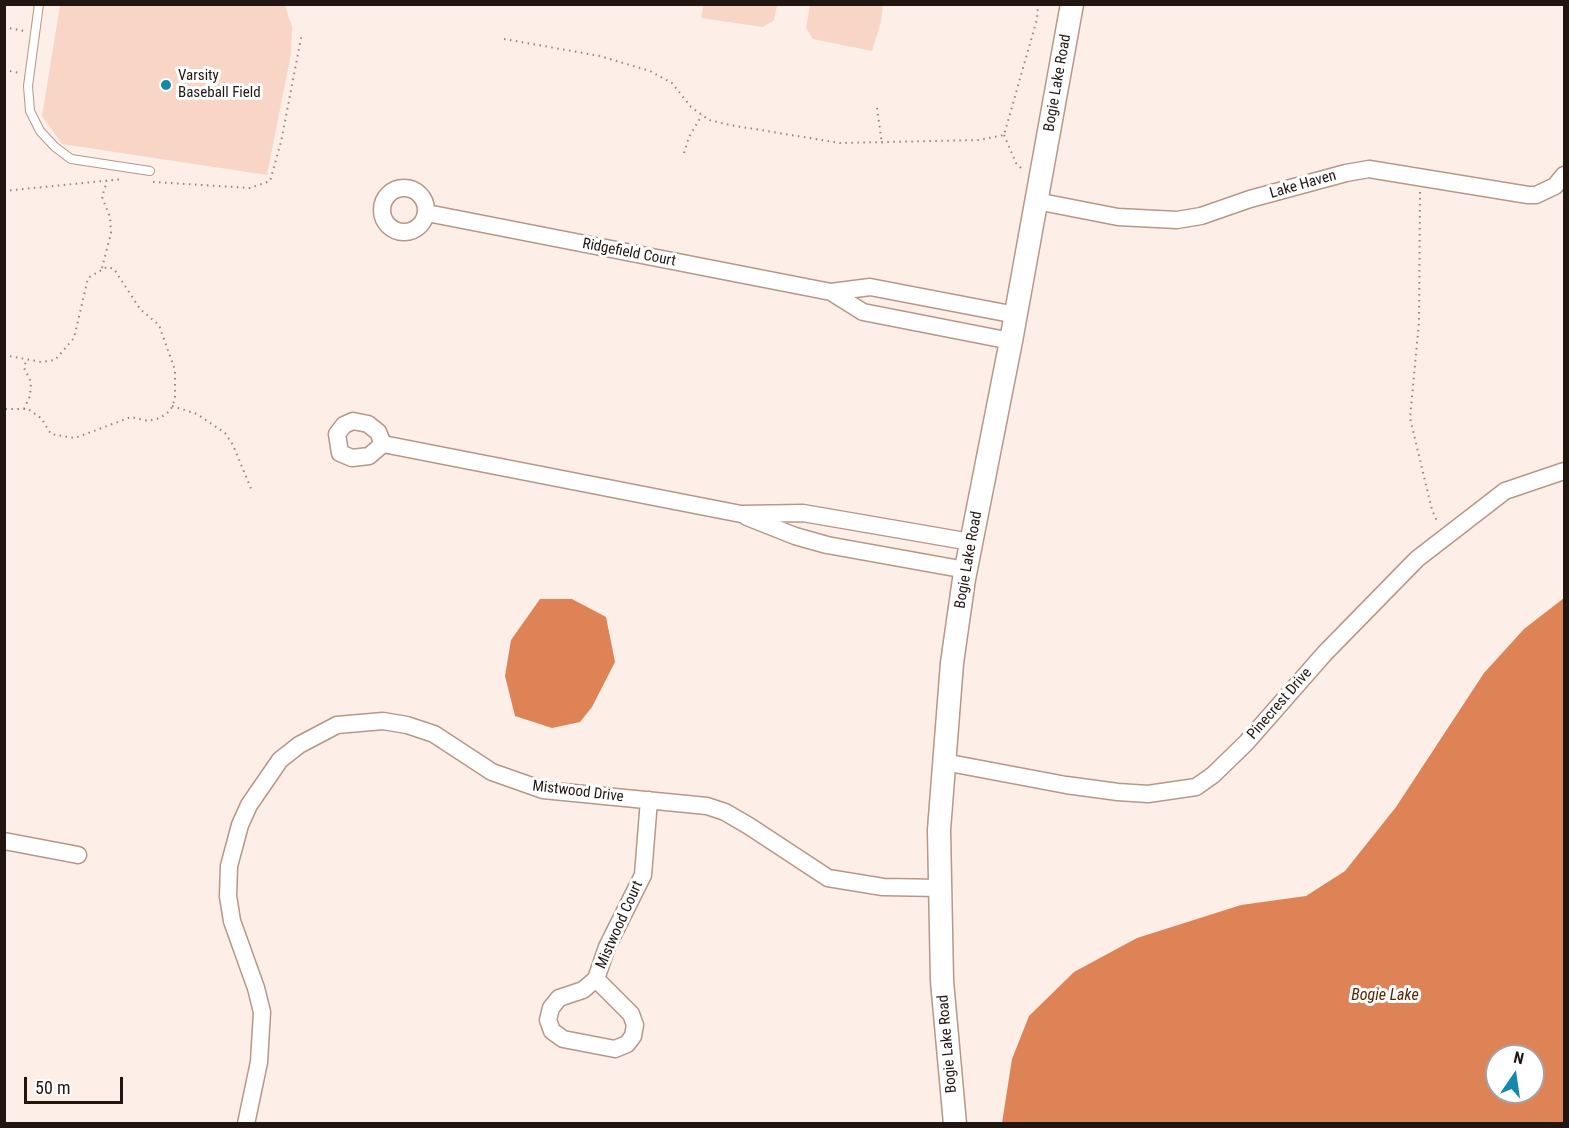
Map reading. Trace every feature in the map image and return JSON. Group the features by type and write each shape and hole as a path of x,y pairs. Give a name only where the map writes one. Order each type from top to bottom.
{"main road":[{"name":"Bogie Lake Road","path":"955,1124 942,981 939,830 952,663 971,542 1016,315 1072,4"}],"street":[{"name":"Lake Haven","path":"1038,194 1118,217 1177,220 1201,216 1250,199 1346,173 1369,170 1422,177 1493,191 1536,195 1555,186 1564,175"},
{"name":"Ridgefield Court","path":"427,213 831,292 870,287 1016,315"},
{"name":"Ridgefield Court","path":"831,292 863,312 1011,341"},
{"path":"383,444 741,514 795,536 966,570"},
{"name":"Pinecrest Drive","path":"944,762 1066,785 1119,792 1148,794 1196,787 1213,775 1246,743 1325,653 1417,559 1505,491 1564,471"},
{"path":"741,514 803,513 971,542"},
{"path":"867,552 871,526"},
{"name":"Mistwood Drive","path":"246,1124 259,1062 262,1012 256,988 232,921 228,896 229,866 240,825 249,805 280,760 299,745 337,725 383,721 407,725 434,734 492,772 523,785 558,792 707,806 725,812 828,878 883,887 941,888"},
{"name":"Mistwood Court","path":"596,980 631,1014 635,1025 633,1036 627,1044 615,1049 563,1039 552,1031 548,1020 551,1008 560,998 583,990 596,980 607,947 643,875 649,800"},
{"path":"4,841 78,855"}],"lane":[{"path":"39,4 29,75 30,111 40,131 55,147 71,159 150,171"}],"path":[{"path":"1038,4 1037,19 1004,135 1016,163 1038,194"},
{"path":"4,27 36,33"},
{"path":"144,181 250,188 270,181 281,142 302,33"},
{"path":"504,39 600,56 650,71 672,83 691,107 709,120 730,125 840,143 882,144 979,140 1004,135"},
{"path":"4,70 29,75"},
{"path":"877,108 882,144"},
{"path":"684,153 688,137 702,115"},
{"path":"1422,177 1419,204 1419,322 1410,418 1435,518 1448,534"},
{"path":"4,191 107,180 132,180"},
{"path":"4,355 41,362 55,360 74,338 88,278 102,268 111,233 110,217 102,197 107,180"},
{"path":"4,409 24,409 41,418 51,434 75,438 131,417 148,421 160,418 172,406 175,399 175,370 159,326 140,309 114,269 102,268"},
{"path":"24,409 30,396 31,382 24,368 27,359"},
{"path":"172,406 197,414 225,433 233,445 252,491"}],"shaded area":[{"path":"704,4 777,5 774,20 763,27 701,18"},
{"name":"Varsity Baseball Field","path":"60,5 285,5 292,27 291,54 267,175 62,144 42,116"},
{"path":"810,5 883,5 881,22 872,51 813,39 806,28"}],"water":[{"name":"Bogie Lake","path":"1564,598 1564,1123 1002,1123 1012,1059 1029,1016 1074,972 1137,938 1241,905 1306,896 1345,871 1396,807 1484,673 1524,629"},
{"path":"540,599 572,599 606,617 615,662 592,707 580,722 552,728 515,716 505,676 511,640"}],"place":[{"name":"Varsity Baseball Field","path":"166,85"}]}
